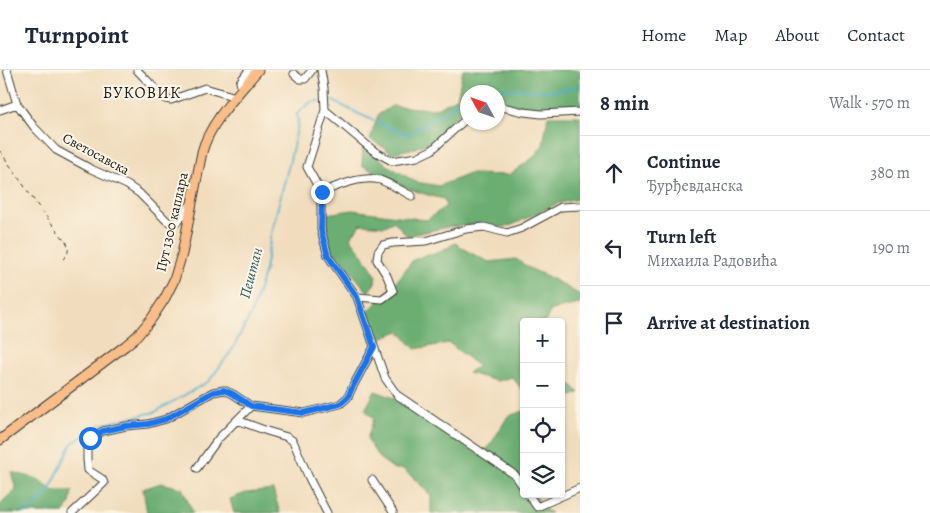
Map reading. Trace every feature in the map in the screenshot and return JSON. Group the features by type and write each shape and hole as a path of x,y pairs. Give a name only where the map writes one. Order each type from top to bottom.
{"main road":[{"name":"Пут 1300 каплара","path":"0,440 125,346 147,325 161,305 174,280 182,254 205,141 214,126 258,70"}],"street":[{"name":"Светосавска","path":"7,70 18,104 34,127 56,150 91,169 127,185 139,193 166,221 172,223 178,220 192,201"},
{"path":"137,70 165,99 171,100 205,88 239,93 240,82 249,70"},
{"path":"294,74 300,79 305,79 312,70"},
{"path":"321,70 325,110 307,167 322,192 321,230 328,256 357,297 385,378 397,395 515,475 520,482"},
{"path":"0,110 18,104"},
{"path":"505,108 541,114 580,112"},
{"path":"325,110 374,151 392,161 417,157 432,150 460,124"},
{"path":"322,192 355,181 378,180 412,196"},
{"path":"357,297 382,299 393,291 387,276 377,260 378,252 383,245 426,241 466,229 484,227 507,233 522,228 561,207 580,206"},
{"path":"72,513 104,483 102,479 88,470 86,459 90,438 103,431 148,424 166,419 213,392 224,390 251,406 304,413 340,404 348,397 374,347"},
{"path":"196,468 218,440 251,406"},
{"path":"237,420 293,440 326,513"},
{"path":"372,480 393,513"},
{"path":"530,498 537,510 580,488"}],"path":[{"path":"0,151 38,206 67,243 68,254 60,262"}],"green space":[{"path":"463,70 580,70 580,106 532,111 505,102 505,85 460,85 460,113 434,140 415,148 392,153 370,139 378,115 392,106 434,109 457,98"},
{"path":"548,116 580,116 580,200 556,204 512,225 498,228 476,224 448,227 407,236 394,221 385,226 361,224 350,238 376,275 375,283 368,292 331,248 327,230 327,214 352,210 427,220 446,206 444,199 402,186 362,165 363,143 387,165 416,182 439,186 469,174 509,175 534,157 543,145"},
{"path":"455,243 489,262 516,259 580,295 580,304 551,310 547,318 520,318 520,387 512,377 497,381 468,373 478,366 449,343 415,349 399,331 373,341 368,312 397,281 413,260"},
{"path":"565,381 572,385 579,393 565,398"},
{"path":"375,391 397,399 481,456 491,444 508,416 520,412 520,498 537,498 547,511 551,513 431,513 431,496 418,482 403,469 394,469 379,458 367,439 374,418 365,410"},
{"path":"11,472 38,479 53,491 72,491 70,503 64,513 0,513 0,504 16,489"},
{"path":"161,483 182,488 193,513 147,513 143,489"},
{"path":"273,490 280,513 234,513 230,499 246,493"}],"waterway":[{"name":"Пештан","path":"505,88 550,91 580,87"},
{"name":"Пештан","path":"326,100 331,100 407,135 460,102"},
{"name":"Пештан","path":"22,513 36,506 50,489 72,443 102,424 155,412 209,381 232,350 251,314 265,270 271,234 298,124 297,114 311,102 321,101"}],"district":[{"name":"БУКОВИК","path":"142,93"}],"route":[{"path":"90,438 103,431 148,424 166,419 213,392 224,390 251,406 304,413 340,404 348,397 374,347 357,297 328,256 321,230 322,192"}]}
